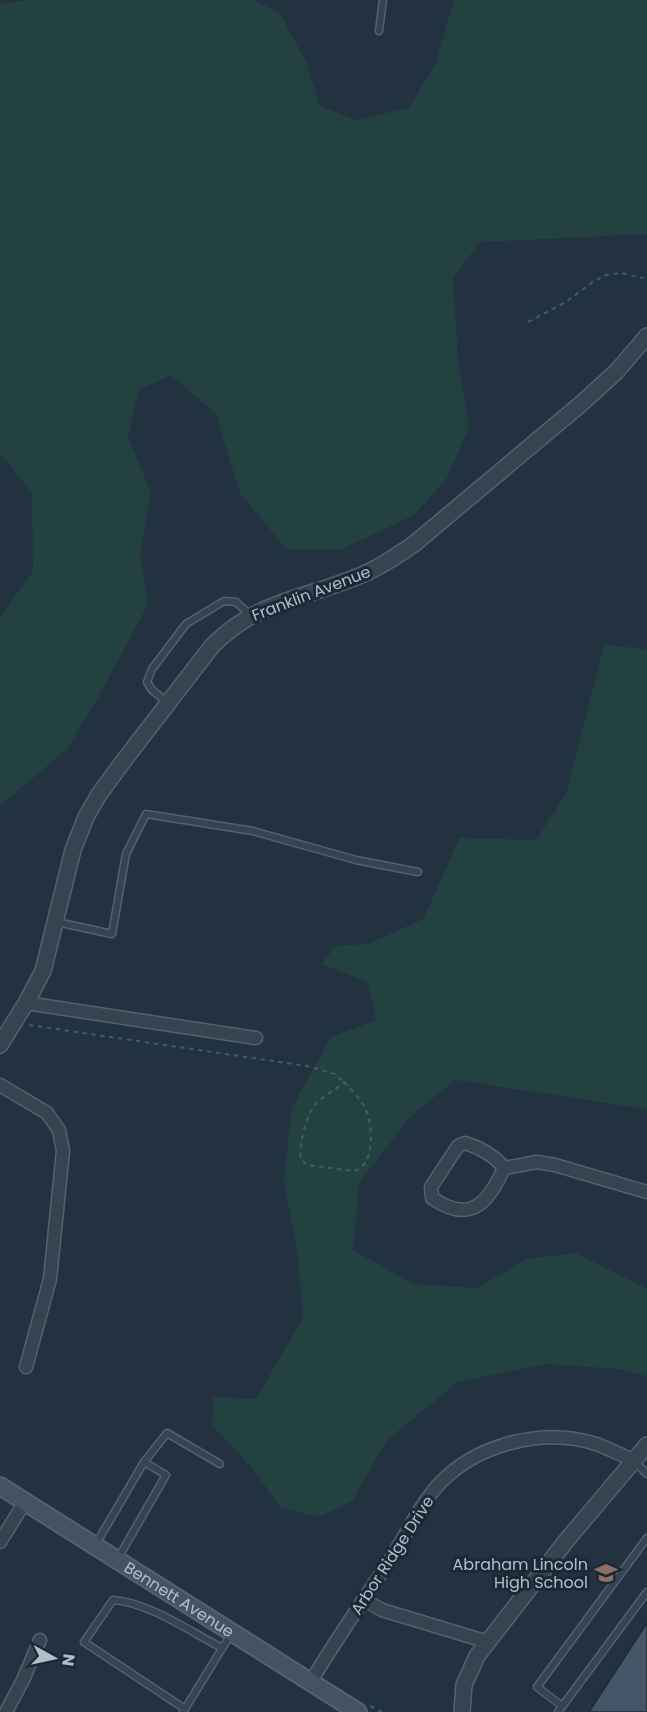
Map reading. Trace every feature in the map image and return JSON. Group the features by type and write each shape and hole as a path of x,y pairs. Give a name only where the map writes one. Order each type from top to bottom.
{"main road":[{"name":"Bennett Avenue","path":"0,1486 231,1634 358,1712"}],"street":[{"name":"Franklin Avenue","path":"0,1045 26,1003 42,971 57,922 68,868 86,817 122,763 212,646 225,633 250,615 271,605 355,578 380,566 414,543 582,403 616,372 647,336"},
{"path":"26,1003 256,1038"},
{"path":"0,1085 47,1113 59,1130 63,1150 50,1279 26,1367"},
{"path":"461,1144 474,1145 496,1159 504,1168 483,1203 471,1210 452,1210 432,1198 431,1187 461,1144"},
{"path":"504,1168 537,1162 555,1165 647,1192"},
{"name":"Arbor Ridge Drive","path":"310,1683 419,1512 439,1484 453,1472 481,1454 517,1441 544,1437 595,1444 633,1461"},
{"path":"462,1712 462,1695 477,1656 566,1540 647,1445"},
{"path":"0,1542 25,1502"},
{"path":"363,1599 382,1610 488,1642"},
{"path":"6,1712 40,1640"}],"lane":[{"path":"379,31 383,0"},
{"path":"168,703 152,690 147,682 152,669 186,624 224,601 236,602 250,615"},
{"path":"57,922 112,934 126,854 146,814 253,831 356,860 417,872"},
{"path":"94,1546 144,1462 167,1433 220,1464"},
{"path":"633,1461 647,1474"},
{"path":"117,1560 166,1475 144,1462"},
{"path":"647,1538 537,1687 560,1709 647,1592"},
{"path":"222,1648 145,1607 128,1601 113,1600 84,1642 184,1710 231,1634"}],"path":[{"path":"528,322 566,302 606,275 621,273 647,279"},
{"path":"15,1021 307,1066 335,1074 344,1082 361,1101 369,1118 370,1140 366,1161 361,1168 354,1171 307,1165 300,1156 311,1109 320,1099 344,1082"}],"green space":[{"path":"28,0 252,0 279,12 306,62 320,106 355,120 409,108 436,63 454,0 647,0 647,234 480,242 453,278 458,363 469,427 446,480 414,515 342,549 287,550 240,493 216,414 171,375 138,391 128,437 151,493 140,554 148,604 100,694 67,749 0,806 0,618 33,571 32,493 0,453 0,4"},
{"path":"604,645 647,649 647,1109 455,1080 411,1116 359,1183 353,1250 413,1284 478,1288 526,1259 576,1253 647,1289 647,1376 619,1369 546,1364 458,1382 387,1440 352,1501 319,1517 281,1508 253,1469 212,1425 214,1397 256,1399 303,1318 298,1256 284,1181 292,1108 331,1037 377,1020 367,982 322,964 335,946 368,944 423,919 460,838 536,840 566,794"}],"building":[{"path":"647,1623 647,1712 589,1712"}],"place":[{"name":"Abraham Lincoln High School","path":"606,1573"}]}
